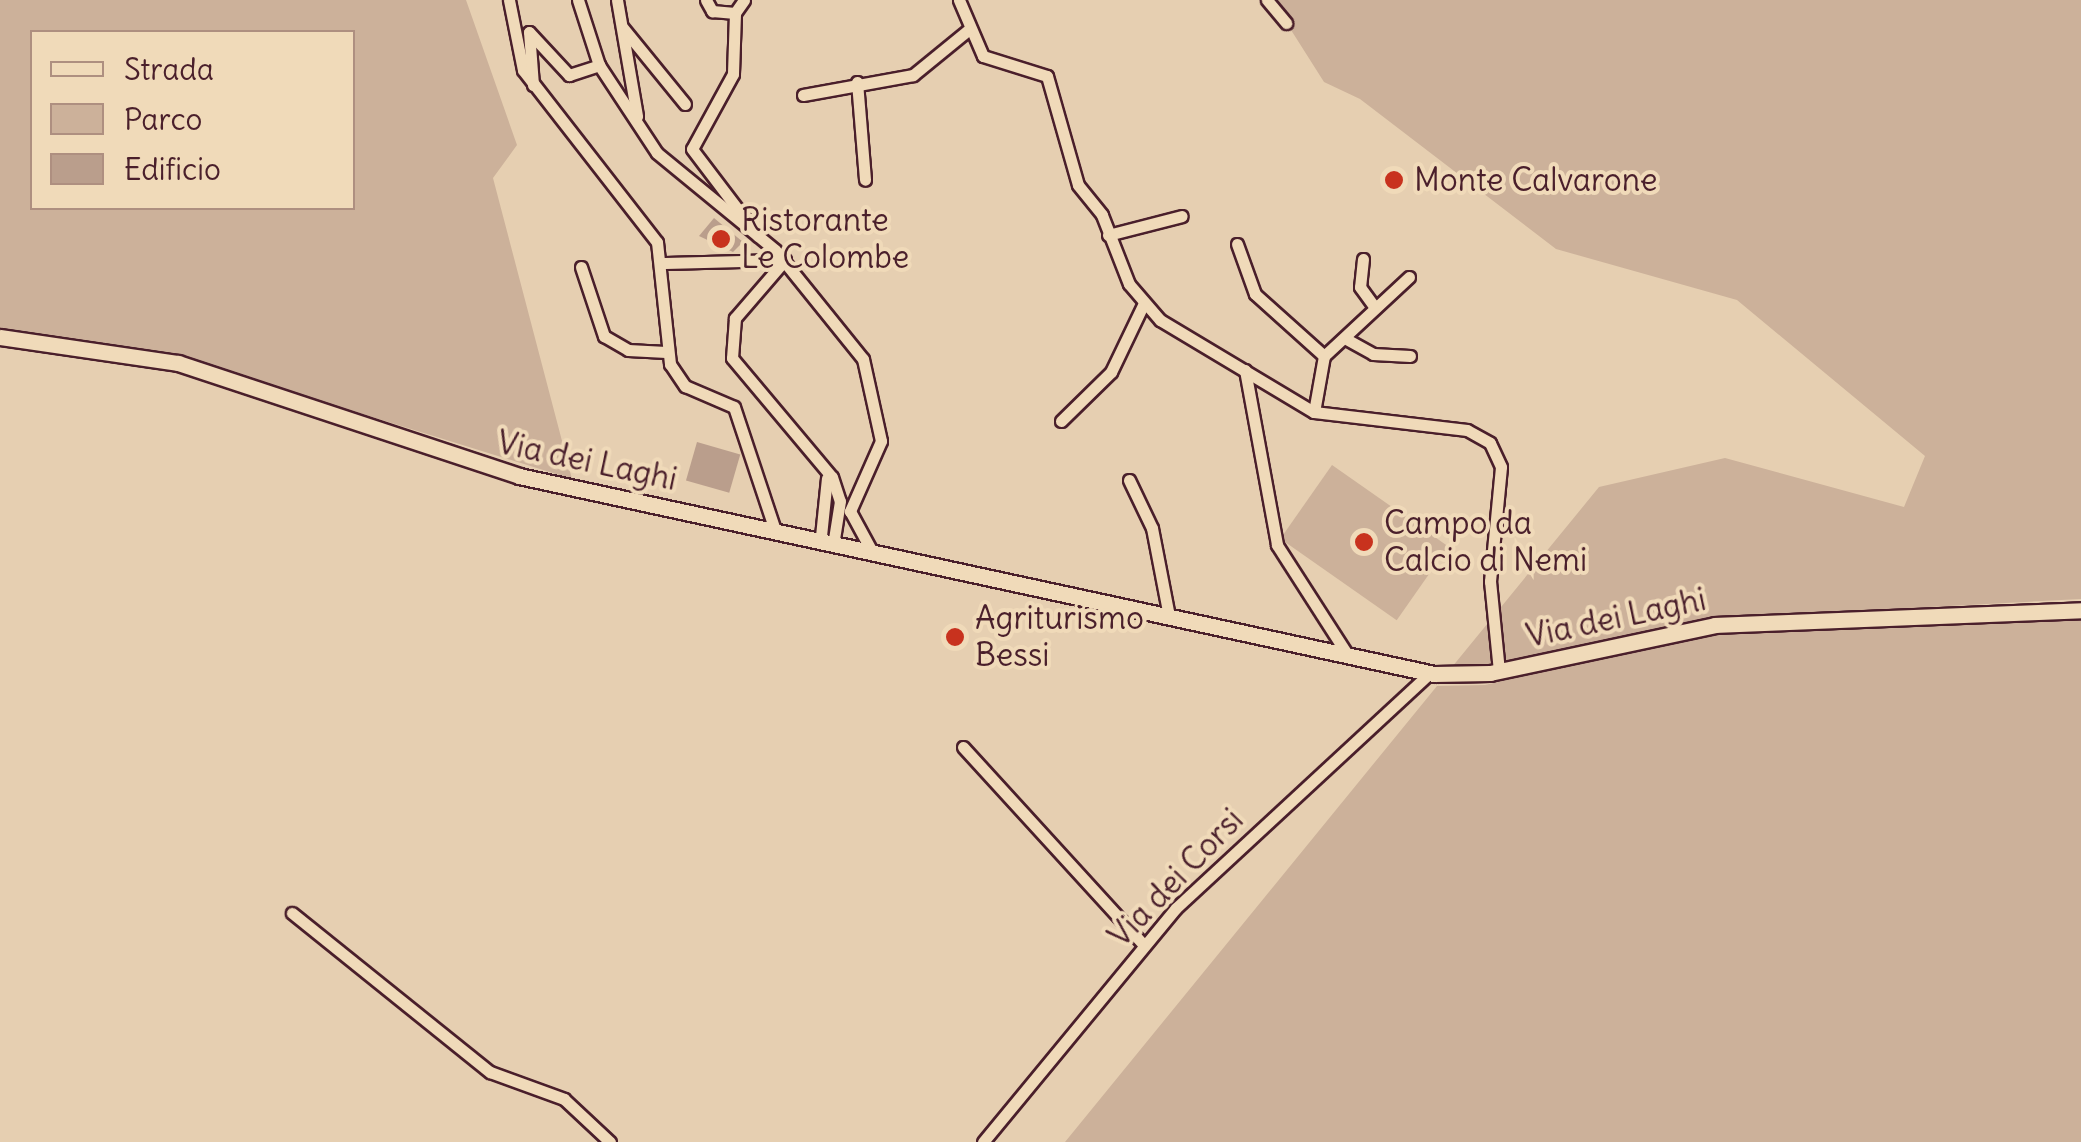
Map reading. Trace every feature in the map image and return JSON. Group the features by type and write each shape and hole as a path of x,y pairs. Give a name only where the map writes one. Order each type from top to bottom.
{"main road":[{"name":"Via dei Laghi","path":"0,337 178,363 478,466 832,539 1430,673 1499,671 1715,625 2081,610"}],"street":[{"path":"509,0 513,47 534,85 652,233 661,263 666,352 681,383 734,407 774,527"},
{"path":"578,0 599,65 643,134 684,181 786,260 852,342 875,389 880,447 850,511 832,539"},
{"path":"617,0 622,67 643,134"},
{"path":"706,0 712,11 734,13"},
{"path":"744,0 734,13 734,70 692,149 758,236"},
{"path":"960,0 967,31 994,64 1030,65 1048,76 1078,185 1144,303 1190,342 1314,412 1467,430 1493,446 1499,671"},
{"path":"1267,0 1286,23"},
{"path":"618,15 640,55 685,104"},
{"path":"803,95 922,72 967,31"},
{"path":"534,85 529,32 565,72 599,65"},
{"path":"622,67 640,55"},
{"path":"857,82 866,180"},
{"path":"1108,235 1182,216"},
{"path":"1236,244 1258,298 1324,356"},
{"path":"661,263 786,260"},
{"path":"786,260 736,318 732,358 825,469 839,494 832,539"},
{"path":"1364,260 1360,287 1373,305"},
{"path":"581,268 607,340 666,352"},
{"path":"1314,412 1324,356 1348,340 1373,305 1408,277"},
{"path":"1061,421 1111,372 1144,303"},
{"path":"1348,340 1373,354 1410,356"},
{"path":"1245,370 1277,545 1347,654"},
{"path":"1129,480 1152,528 1170,616"},
{"path":"850,511 870,548"},
{"name":"Via dei Corsi","path":"984,1142 1144,945 1430,673"},
{"path":"963,747 1144,945"},
{"path":"292,913 490,1072 564,1100 610,1142"}],"green space":[{"path":"0,0 466,0 517,145 493,178 572,479 189,360 0,333"},
{"path":"1272,0 2081,0 2081,599 1703,619 1514,664 1452,667 1599,487 1725,458 1904,507 1925,456 1737,300 1556,249 1360,99 1324,82"},
{"name":"Campo da Calcio di Nemi","path":"1332,465 1448,546 1397,620 1280,539"},
{"path":"1962,614 2081,616 2081,1142 1065,1142 1437,686 1485,685 1694,637"}],"building":[{"name":"Ristorante Le Colombe","path":"714,218 743,242 733,252 699,236"},
{"path":"697,442 740,454 729,493 686,480"}],"place":[{"name":"Monte Calvarone","path":"1394,180"},
{"name":"Ristorante Le Colombe","path":"721,239"},
{"name":"Campo da Calcio di Nemi","path":"1364,542"},
{"name":"Agriturismo Bessi","path":"955,637"}]}
